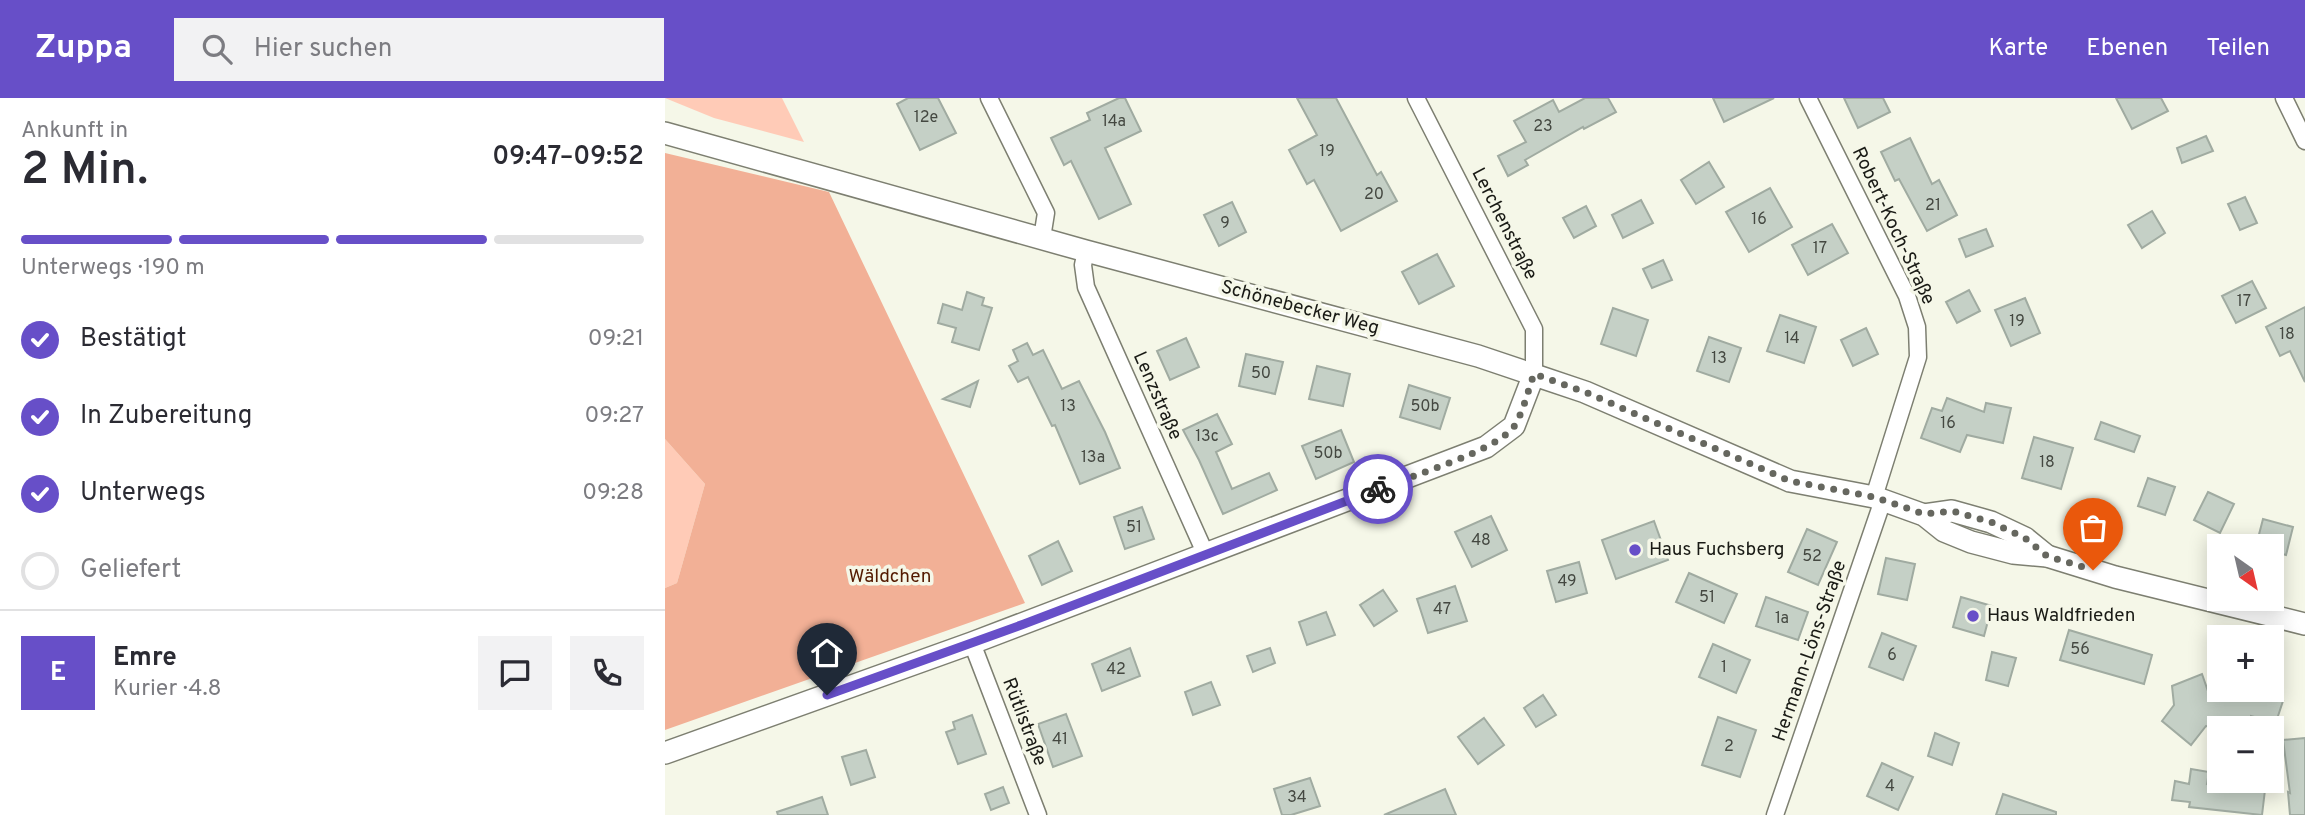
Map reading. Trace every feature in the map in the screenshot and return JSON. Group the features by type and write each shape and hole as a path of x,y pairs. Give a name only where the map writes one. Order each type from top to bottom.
{"street":[{"path":"989,98 1046,213 1042,238"},
{"name":"Lerchenstraße","path":"1416,98 1534,329 1534,374"},
{"name":"Robert-Koch-Straße","path":"1808,98 1907,296 1917,327 1918,357 1879,498"},
{"path":"2284,98 2305,141"},
{"name":"Schönebecker Weg","path":"665,133 1086,251 1465,353 1585,392 1790,481 1879,498 1924,514 1952,511 1991,522 2025,538 2047,556 2115,577 2305,624"},
{"name":"Lenzstraße","path":"1086,251 1083,265 1086,287 1206,555"},
{"path":"665,753 972,643 1486,447 1514,426 1534,374"},
{"name":"Hermann-Löns-Straße","path":"1775,815 1879,498"},
{"name":"Rütlistraße","path":"972,643 1038,815"}],"shaded area":[{"path":"665,98 782,98 804,142 714,118"},
{"path":"665,439 705,484 677,583 665,588"}],"green space":[{"name":"Wäldchen","path":"665,153 829,192 1025,603 665,730 665,588 677,583 705,484 665,439"}],"building":[{"path":"908,98 938,98 956,133 920,150 897,104"},
{"path":"1119,98 1125,98 1141,131 1105,148 1131,204 1099,219 1071,161 1064,165 1051,138 1090,120 1087,113"},
{"path":"1297,98 1336,98 1377,175 1381,172 1397,201 1341,231 1314,180 1307,184 1289,150 1317,135"},
{"path":"1585,98 1608,98 1616,112 1584,129 1583,127 1525,160 1528,165 1508,176 1498,156 1526,142 1514,121 1553,100 1559,112"},
{"path":"1713,98 1774,98 1724,122"},
{"path":"1844,98 1883,98 1890,112 1858,128"},
{"path":"2116,98 2161,98 2168,111 2132,129"},
{"path":"2206,136 2213,151 2182,163 2177,148"},
{"path":"1910,138 1932,184 1939,180 1957,215 1927,231 1899,179 1895,181 1881,152"},
{"path":"1709,162 1724,187 1696,204 1681,180"},
{"path":"1770,188 1792,227 1749,252 1726,212"},
{"path":"2245,197 2257,223 2240,230 2228,204"},
{"path":"1641,200 1653,223 1623,238 1612,215"},
{"path":"1232,202 1246,232 1219,246 1204,215"},
{"path":"1586,206 1596,226 1574,238 1563,218"},
{"path":"2152,211 2165,233 2142,248 2128,225"},
{"path":"1832,224 1848,253 1808,275 1792,245"},
{"path":"1986,229 1993,246 1966,257 1959,239"},
{"path":"1437,254 1454,286 1419,304 1402,272"},
{"path":"1663,260 1672,280 1652,288 1643,269"},
{"path":"2252,281 2266,308 2236,323 2222,296"},
{"path":"1969,290 1980,311 1957,323 1946,302"},
{"path":"967,292 984,298 982,305 992,308 979,350 952,342 956,328 938,323 943,304 962,310"},
{"path":"2025,298 2040,333 2011,346 1995,310"},
{"path":"2305,307 2305,382 2290,351 2280,356 2266,327"},
{"path":"1613,308 1648,320 1636,356 1601,344"},
{"path":"1780,315 1816,327 1804,363 1767,351"},
{"path":"1866,328 1878,354 1853,366 1841,340"},
{"path":"1709,337 1741,348 1729,382 1697,371"},
{"path":"1186,338 1199,367 1170,380 1157,351"},
{"path":"1027,343 1033,355 1043,350 1062,389 1079,381 1120,468 1080,484 1055,425 1052,426 1028,377 1018,382 1009,366 1018,361 1013,350"},
{"path":"1246,354 1283,362 1275,394 1239,386"},
{"path":"1317,366 1350,374 1343,406 1309,399"},
{"path":"978,381 970,407 943,399"},
{"path":"1409,385 1450,398 1440,429 1400,417"},
{"path":"1947,398 1984,412 1986,403 2011,408 2003,443 1967,435 1960,452 1921,438 1932,408 1942,411"},
{"path":"1217,414 1232,444 1216,452 1232,489 1269,473 1277,490 1223,514 1183,430"},
{"path":"2101,422 2140,436 2134,452 2095,439"},
{"path":"1341,430 1354,462 1316,479 1302,446"},
{"path":"2034,437 2073,448 2061,489 2022,478"},
{"path":"2148,478 2175,487 2165,515 2138,506"},
{"path":"2208,492 2234,504 2220,533 2194,520"},
{"path":"1142,507 1154,539 1125,549 1114,517"},
{"path":"1491,516 1507,550 1472,567 1455,532"},
{"path":"2263,519 2293,527 2286,555 2284,534 2259,534"},
{"name":"Haus Fuchsberg","path":"1654,521 1668,560 1616,579 1602,540"},
{"path":"1807,529 1837,542 1818,585 1788,572"},
{"path":"1058,541 1072,571 1042,585 1029,556"},
{"path":"1886,558 1915,564 1907,600 1878,594"},
{"path":"1579,562 1587,593 1556,602 1547,571"},
{"path":"1689,573 1737,594 1724,623 1676,602"},
{"path":"1455,586 1467,621 1428,633 1417,599"},
{"path":"1383,590 1397,611 1374,626 1360,605"},
{"path":"1766,597 1808,612 1798,640 1756,626"},
{"name":"Haus Waldfrieden","path":"1961,597 1992,606 1984,636 1953,627"},
{"path":"1326,612 1335,635 1307,645 1299,622"},
{"path":"2069,630 2152,655 2144,684 2060,660"},
{"path":"1882,633 1916,646 1903,680 1869,667"},
{"path":"1713,644 1750,660 1736,693 1699,677"},
{"path":"1130,648 1140,676 1102,691 1092,664"},
{"path":"1270,648 1275,663 1253,672 1247,656"},
{"path":"1992,652 2016,658 2008,686 1986,680"},
{"path":"2202,674 2207,688 2207,702 2283,702 2278,716 2207,716 2207,726 2191,745 2162,721 2174,705 2172,686"},
{"path":"1211,682 1220,705 1193,715 1185,692"},
{"path":"1543,695 1556,715 1536,727 1524,708"},
{"path":"1066,714 1082,756 1053,767 1038,724"},
{"path":"972,715 986,754 958,764 946,732 955,729 953,722"},
{"path":"1718,717 1756,730 1740,777 1702,765"},
{"path":"1484,718 1504,745 1478,764 1458,737"},
{"path":"1935,733 1959,743 1952,765 1928,756"},
{"path":"2305,738 2305,815 2290,815 2284,740"},
{"path":"866,750 875,777 851,785 842,757"},
{"path":"1882,763 1913,777 1898,810 1867,796"},
{"path":"2191,769 2207,772 2207,793 2265,793 2262,815 2189,807 2190,802 2172,800 2175,781 2189,784"},
{"path":"1310,778 1320,806 1282,815 1274,789"},
{"path":"1003,787 1009,803 991,810 985,794"},
{"path":"1445,789 1456,815 1384,815"},
{"path":"2003,794 2056,812 2056,815 1996,815"},
{"path":"822,797 828,815 778,815 777,812"}],"way so far":[{"path":"1378,489 1486,447 1502,437 1514,426 1534,374 1585,392 1790,481 1874,497 1924,514 1952,511 1991,522 2025,538 2047,556 2093,570"}],"place":[{"name":"Haus Fuchsberg","path":"1635,550"},
{"name":"Haus Waldfrieden","path":"1973,616"}],"route":[{"path":"827,695 1024,624 1378,489"}]}
